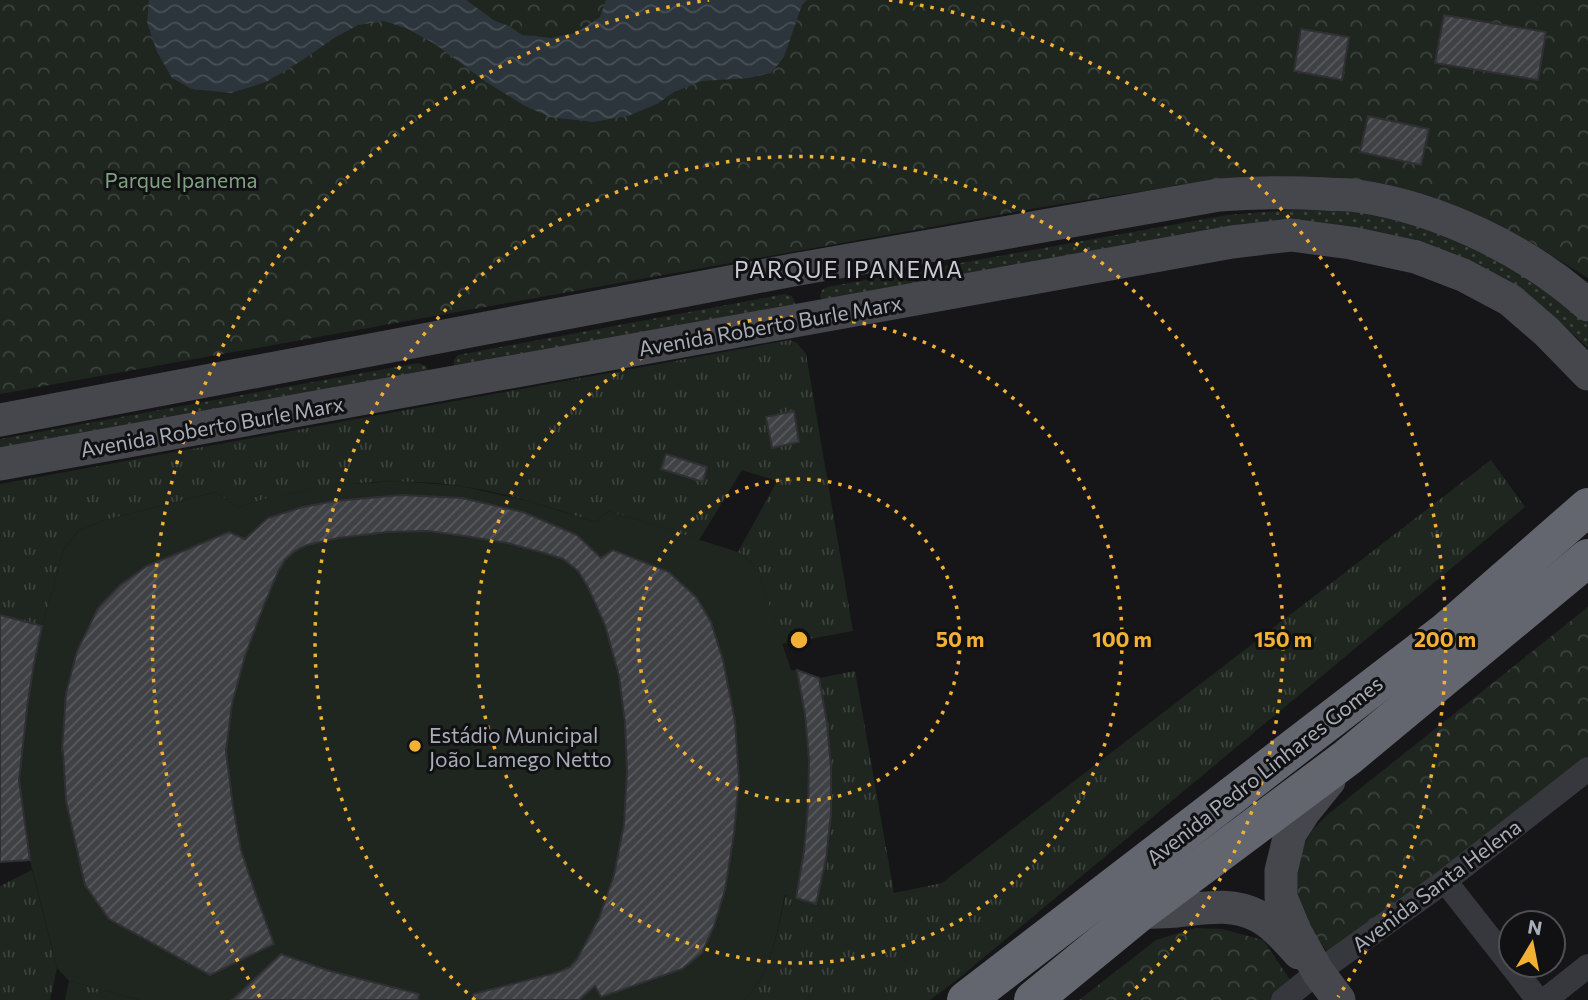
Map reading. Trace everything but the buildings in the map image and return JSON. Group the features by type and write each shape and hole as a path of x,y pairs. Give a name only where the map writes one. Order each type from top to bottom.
{"highway":[{"name":"Avenida Pedro Linhares Gomes","path":"972,993 1446,631 1588,507"},
{"name":"Avenida Pedro Linhares Gomes","path":"1033,1000 1139,913 1348,757 1588,558"}],"main road":[{"name":"Avenida Roberto Burle Marx","path":"0,420 793,270 1219,195 1255,192 1358,196 1424,211 1479,232 1531,263 1588,305"},
{"name":"Avenida Roberto Burle Marx","path":"0,464 1232,242 1291,235 1351,243 1416,257 1463,275 1510,300 1547,332 1588,374"},
{"path":"793,270 807,318"},
{"path":"428,339 444,385"},
{"path":"1318,972 1295,931 1281,897 1280,871 1290,834 1348,757"},
{"path":"1139,913 1205,907 1236,908 1258,915 1270,923 1318,972 1339,1000"}],"street":[{"name":"Avenida Santa Helena","path":"1283,1000 1446,881 1588,769"},
{"path":"1446,881 1497,947"},
{"path":"1545,1000 1588,966"},
{"path":"1522,979 1538,1000"}],"green space":[{"name":"Parque Ipanema","path":"0,0 1588,0 1588,278 1529,241 1462,210 1221,181 1037,208 0,394"},
{"path":"1292,210 1357,211 1416,226 1496,257 1545,286 1588,322 1588,348 1517,289 1354,229 823,302 820,296 822,290 827,287 1227,215"},
{"path":"785,294 792,296 796,305 454,366 458,355"},
{"path":"790,340 797,343 806,354 853,631 782,644 759,574 751,562 738,552 777,481 742,470 699,540 609,511 595,522 494,492 432,483 348,484 293,493 238,507 215,492 105,520 79,530 64,549 42,626 0,615 0,484","holes":["793,412 799,442 772,447 766,417","666,454 707,467 702,482 662,470"]},
{"path":"418,363 426,366 428,371 0,457 0,439"},
{"path":"1491,460 1525,507 930,1000 743,1000 753,990 767,965 786,894 816,903 826,859 819,678 855,671 894,893 942,883"},
{"name":"Estádio Municipal João Lamego Netto","path":"399,481 461,486 528,501 595,522 609,511 738,552 751,562 759,574 791,670 819,678 829,745 831,813 816,904 785,895 767,966 753,990 743,1000 140,1000 69,981 57,968 30,861 0,862 0,615 42,626 64,549 79,530 105,520 215,492 238,507 267,498 332,485"},
{"path":"1588,607 1588,764 1338,964 1311,929 1298,895 1296,883 1299,859 1311,833 1327,815"},
{"path":"32,870 57,968 50,1000 0,1000 0,886"},
{"path":"1195,928 1222,929 1263,940 1295,987 1277,1000 1079,1000 1156,940"},
{"path":"69,981 140,1000 65,1000"}],"water":[{"path":"149,0 466,0 495,21 522,35 551,38 576,33 600,17 606,0 807,0 802,5 784,57 771,73 749,78 702,81 628,116 593,122 550,117 525,106 486,82 435,44 408,29 384,21 358,25 266,82 231,93 192,89 172,78 157,52 147,22"}],"place":[{"name":"Estádio Municipal João Lamego Netto","path":"415,746"}],"district":[{"name":"PARQUE IPANEMA","path":"849,269"}]}
